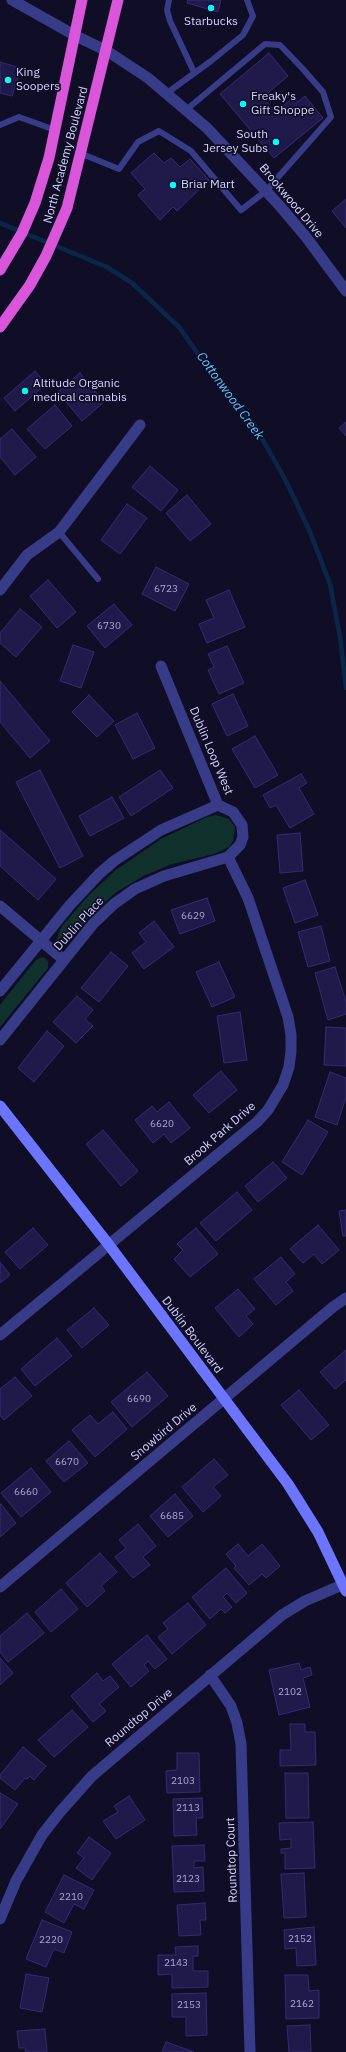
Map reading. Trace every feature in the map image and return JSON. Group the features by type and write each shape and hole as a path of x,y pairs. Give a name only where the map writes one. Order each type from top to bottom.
{"highway":[{"name":"North Academy Boulevard","path":"3,266 22,233 35,203 49,158 76,36 82,0"},
{"name":"North Academy Boulevard","path":"0,328 30,285 58,232 67,208 81,159 118,0"}],"main road":[{"name":"Dublin Boulevard","path":"0,1106 109,1245 299,1500 318,1532 345,1588"}],"street":[{"name":"Brookwood Drive","path":"12,0 76,36 107,51 148,78 167,93 212,133 266,191 306,237 346,291"},
{"path":"0,590 27,555 59,532 140,426"},
{"name":"Dublin Loop West","path":"161,666 218,805 233,812 240,819 243,837 240,845 228,857"},
{"name":"Dublin Place","path":"0,991 40,940 85,888 114,861 161,830 218,805"},
{"name":"Dublin Place","path":"0,1040 104,913 135,889 164,876 228,857"},
{"name":"Brook Park Drive","path":"0,1335 257,1122 268,1110 283,1086 289,1067 291,1051 291,1035 288,1017 248,898 228,857"},
{"path":"0,906 64,960"},
{"name":"Snowbird Drive","path":"0,1587 224,1398 333,1307 346,1298"},
{"name":"Roundtop Drive","path":"0,1918 16,1881 32,1852 49,1826 78,1790 210,1675 290,1609 345,1588"},
{"name":"Roundtop Court","path":"210,1675 231,1706 237,1723 241,1744 250,2052"}],"lane":[{"path":"169,0 167,10 170,21 194,72"},
{"path":"167,93 194,72 212,61 243,35 253,16 247,0"},
{"path":"81,159 119,169 138,142 159,131 191,151 241,210 266,191 331,117 323,92 280,44 265,44 186,110"},
{"path":"0,125 19,117 55,130"},
{"path":"59,532 98,579"}],"green space":[{"path":"216,815 229,819 235,827 233,841 229,847 214,854 172,864 143,876 118,891 94,911 67,943 63,945 57,940 63,925 89,895 116,870 161,839 207,817"},
{"path":"43,957 48,961 48,968 0,1027 0,1005 36,960"}],"building":[{"name":"Starbucks","path":"188,0 221,0 218,12 187,3"},
{"path":"269,53 288,76 263,97 275,112 294,97 298,102 305,96 323,118 274,158 220,94"},
{"name":"King Soopers","path":"0,62 21,68 12,96 0,93"},
{"name":"Briar Mart","path":"154,153 164,163 171,158 180,167 190,159 209,180 177,211 173,207 160,220 138,195 145,189 131,173"},
{"path":"346,199 346,228 332,211"},
{"name":"Altitude Organic medical cannabis","path":"35,371 46,384 15,411 4,398"},
{"path":"80,373 104,402 82,421 58,392"},
{"path":"55,405 72,426 45,449 27,429"},
{"path":"346,422 346,436 339,428"},
{"path":"12,429 36,457 15,475 0,457 0,439"},
{"path":"150,466 178,490 161,511 132,487"},
{"path":"187,495 211,524 190,541 166,513"},
{"path":"127,504 147,518 120,554 101,540"},
{"path":"156,567 189,584 175,611 142,594"},
{"path":"48,580 76,612 57,628 30,596"},
{"path":"229,590 245,627 207,643 199,624 214,618 206,600"},
{"path":"114,604 132,625 105,648 87,626"},
{"path":"20,609 42,627 16,657 0,643 0,633"},
{"path":"73,645 94,652 81,688 60,681"},
{"path":"227,646 244,683 219,694 208,670 214,667 208,654"},
{"path":"0,681 50,741 30,758 0,722"},
{"path":"233,694 248,726 227,736 212,704"},
{"path":"89,695 114,721 97,737 72,712"},
{"path":"137,713 155,748 133,759 115,725"},
{"path":"255,736 278,775 255,788 232,749"},
{"path":"40,770 83,856 60,868 16,782"},
{"path":"160,770 173,788 131,816 119,797"},
{"path":"301,774 307,783 299,788 314,814 290,828 276,805 270,808 263,795"},
{"path":"112,797 124,818 90,836 79,816"},
{"path":"0,830 56,879 38,900 0,866"},
{"path":"300,833 303,871 280,873 277,835"},
{"path":"305,880 318,915 295,923 283,888"},
{"path":"207,898 215,921 180,934 171,910"},
{"path":"154,921 174,947 144,969 132,953 146,942 139,933"},
{"path":"321,926 330,961 308,967 298,932"},
{"path":"111,952 128,966 99,1002 81,988"},
{"path":"219,962 235,997 212,1007 196,972"},
{"path":"335,967 346,1002 346,1014 328,1020 315,973"},
{"path":"77,996 93,1010 85,1019 93,1026 76,1043 53,1022"},
{"path":"240,1012 247,1060 224,1063 217,1016"},
{"path":"326,1027 346,1028 346,1066 324,1065"},
{"path":"47,1031 64,1046 34,1082 18,1068"},
{"path":"221,1071 237,1090 209,1113 193,1095"},
{"path":"330,1072 346,1078 346,1097 337,1125 315,1117"},
{"path":"169,1102 190,1128 171,1143 164,1134 153,1143 135,1120 152,1106 157,1112"},
{"path":"308,1120 328,1132 302,1175 282,1162"},
{"path":"103,1130 138,1171 121,1186 86,1144"},
{"path":"273,1162 287,1178 258,1202 245,1186"},
{"path":"237,1192 252,1210 216,1241 200,1223"},
{"path":"346,1210 346,1236 343,1236 339,1211"},
{"path":"318,1225 339,1250 322,1264 314,1254 303,1263 290,1249"},
{"path":"33,1228 48,1245 20,1269 5,1252"},
{"path":"196,1228 218,1254 190,1277 174,1259 183,1250 177,1244"},
{"path":"281,1257 295,1274 286,1282 293,1291 276,1305 254,1279"},
{"path":"0,1262 10,1275 0,1283"},
{"path":"238,1289 255,1309 246,1316 253,1324 239,1337 215,1308"},
{"path":"94,1308 109,1325 82,1348 67,1330"},
{"path":"57,1338 72,1356 35,1386 21,1369"},
{"path":"346,1350 346,1380 335,1389 320,1372"},
{"path":"147,1372 168,1396 132,1427 111,1402"},
{"path":"15,1377 32,1396 4,1420 0,1415 0,1389"},
{"path":"299,1390 329,1425 311,1440 281,1405"},
{"path":"113,1412 127,1429 95,1457 72,1430 90,1415 98,1424"},
{"path":"69,1441 88,1463 64,1482 46,1461"},
{"path":"214,1459 228,1475 213,1487 221,1496 203,1512 182,1487"},
{"path":"31,1468 51,1492 21,1517 1,1493"},
{"path":"175,1494 193,1516 168,1537 150,1516"},
{"path":"1,1504 16,1523 0,1537 0,1505"},
{"path":"138,1524 156,1546 143,1557 150,1565 133,1578 115,1557 126,1548 119,1540"},
{"path":"238,1544 248,1556 262,1544 280,1566 266,1578 262,1574 249,1585 234,1568 236,1566 226,1554"},
{"path":"100,1553 117,1572 101,1586 105,1591 87,1607 66,1583"},
{"path":"226,1568 247,1593 236,1603 227,1593 223,1597 232,1607 225,1613 221,1609 210,1619 192,1597"},
{"path":"61,1589 78,1609 51,1632 35,1612"},
{"path":"188,1603 206,1625 172,1654 158,1637 168,1629 163,1623"},
{"path":"27,1613 44,1633 8,1662 0,1652 0,1636"},
{"path":"147,1635 167,1659 155,1669 148,1661 144,1665 149,1671 131,1687 112,1664"},
{"path":"0,1658 13,1673 0,1685"},
{"path":"299,1663 301,1670 310,1667 312,1675 303,1678 310,1707 279,1715 269,1670"},
{"path":"97,1673 103,1681 110,1676 119,1687 99,1704 106,1711 93,1722 71,1696"},
{"path":"72,1710 88,1727 54,1757 38,1740"},
{"path":"290,1724 305,1724 305,1732 315,1732 316,1765 280,1766 280,1750 291,1750"},
{"path":"23,1747 46,1766 34,1780 30,1776 27,1779 25,1778 15,1790 0,1778 0,1775"},
{"path":"177,1753 199,1753 200,1792 167,1793 166,1771 177,1770"},
{"path":"285,1773 308,1773 309,1818 286,1818"},
{"path":"0,1793 18,1804 0,1829"},
{"path":"129,1796 145,1820 116,1839 103,1821 118,1812 114,1806"},
{"path":"202,1798 203,1818 196,1818 197,1835 174,1836 173,1799"},
{"path":"313,1822 315,1868 285,1869 285,1853 281,1853 281,1849 291,1848 291,1839 280,1840 279,1823"},
{"path":"89,1837 111,1853 92,1880 76,1868 84,1858 77,1853"},
{"path":"204,1845 205,1861 194,1861 194,1868 203,1867 204,1891 174,1892 172,1846"},
{"path":"304,1873 306,1917 284,1918 281,1874"},
{"path":"64,1875 94,1890 84,1909 74,1904 64,1923 45,1912"},
{"path":"205,1903 206,1920 200,1920 201,1935 179,1936 177,1905"},
{"path":"42,1920 72,1932 64,1953 54,1949 46,1967 26,1959"},
{"path":"314,1927 316,1965 297,1966 296,1948 285,1949 284,1930"},
{"path":"198,1946 198,1956 193,1956 193,1971 208,1971 208,1987 172,1988 172,1974 158,1975 158,1955 176,1955 175,1947"},
{"path":"26,1974 49,1978 42,2012 20,2008"},
{"path":"285,1975 308,1975 309,1991 319,1990 319,2018 286,2019"},
{"path":"206,1993 207,2035 186,2036 186,2017 172,2017 172,1994"},
{"path":"310,2025 311,2052 289,2052 287,2026"},
{"path":"45,2029 47,2052 26,2052 25,2048 19,2048 17,2031"},
{"path":"166,2042 194,2052 162,2052"}],"waterway":[{"name":"Cottonwood Creek","path":"0,223 107,267 132,283 179,327 198,354 254,424 287,483 310,532 330,584 340,637 346,688"}],"place":[{"name":"Starbucks","path":"211,8"},
{"name":"King Soopers","path":"8,80"},
{"name":"Freaky's Gift Shoppe","path":"243,104"},
{"name":"South Jersey Subs","path":"276,142"},
{"name":"Briar Mart","path":"173,185"},
{"name":"Altitude Organic medical cannabis","path":"25,391"}]}
